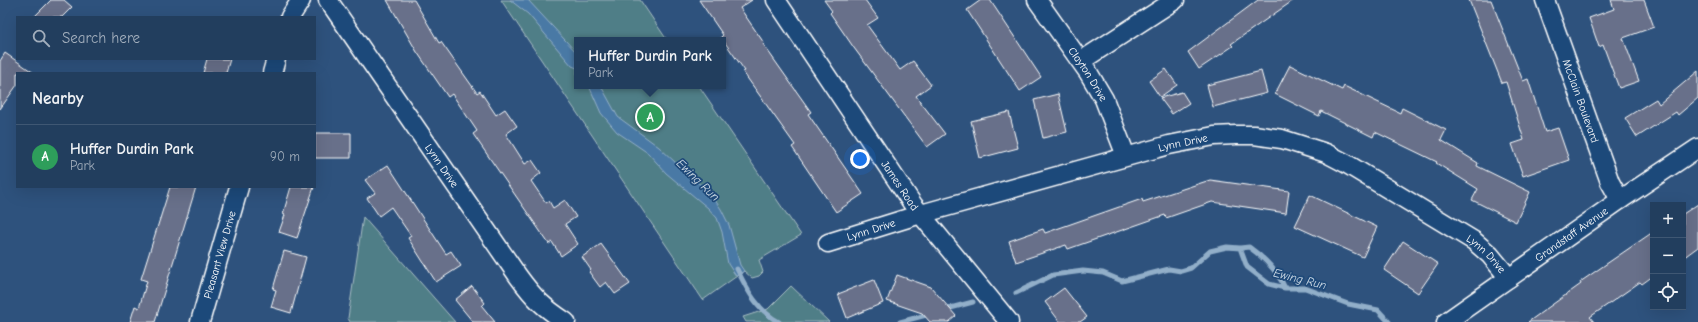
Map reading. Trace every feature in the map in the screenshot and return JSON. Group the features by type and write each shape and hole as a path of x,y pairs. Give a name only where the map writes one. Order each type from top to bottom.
{"street":[{"path":"291,16 301,0"},
{"name":"Lynn Drive","path":"328,0 533,297 544,308 566,322"},
{"name":"James Road","path":"776,0 921,214 1009,322"},
{"name":"Clayton Drive","path":"1036,0 1080,61 1104,99 1126,156"},
{"path":"1080,61 1175,0"},
{"name":"McClain Boulevard","path":"1545,0 1610,182 1620,200"},
{"path":"272,72 276,60"},
{"name":"Lynn Drive","path":"828,243 921,214 1126,156 1214,136 1254,135 1304,145 1347,164 1446,223 1490,255 1509,278"},
{"name":"Grandstaff Avenue","path":"1446,322 1620,200 1698,148"},
{"name":"Pleasant View Drive","path":"200,322 239,188"}],"green space":[{"path":"501,0 640,0 665,37 574,37 574,89 701,89 801,235 759,260 763,272 759,276 752,278 744,271 703,300"},
{"path":"363,217 455,322 350,322 348,318"},
{"path":"791,286 829,322 746,322 743,317 768,309"}],"water":[{"path":"510,0 528,0 574,50 574,67 572,66 528,14"},
{"path":"590,89 603,89 618,117 659,147 694,180 708,190 721,209 729,225 740,265 744,271 736,276 728,264 722,232 717,218 708,208 666,173 648,153 617,132 601,113"}],"building":[{"path":"51,0 64,0 72,7 63,16 35,16"},
{"path":"387,0 414,0 439,43 441,42 477,93 480,91 496,115 505,109 517,126 506,134 525,164 532,160 541,173 531,181 546,203 549,201 553,208 565,200 576,217 565,224 578,244 561,256 552,242 549,244 473,134 477,131 452,94 448,97 417,52"},
{"path":"699,0 752,0 740,8 764,43 763,44 811,112 808,114 863,194 836,212 792,147 795,145 743,72 745,71 726,44 726,37 721,37 723,35"},
{"path":"824,0 865,0 878,18 867,25 900,70 913,61 931,85 916,96 945,134 927,147 854,48 830,13 832,11"},
{"path":"981,0 990,0 1041,77 1020,91 967,10"},
{"path":"1258,0 1294,0 1231,44 1233,46 1199,69 1188,52"},
{"path":"1469,0 1491,0 1523,81 1528,79 1545,132 1558,128 1569,160 1523,176 1512,144 1524,140 1506,82 1502,83"},
{"path":"1611,0 1644,0 1654,27 1623,38 1639,81 1619,88 1603,45 1599,47 1589,18 1614,9"},
{"path":"5,53 33,72 16,72 16,86 0,109 0,61"},
{"path":"207,60 230,60 226,72 203,72"},
{"path":"1290,65 1342,90 1344,86 1400,113 1402,108 1446,130 1441,140 1478,163 1477,166 1530,192 1516,222 1472,200 1478,189 1436,163 1437,162 1375,132 1373,137 1321,111 1319,116 1275,94"},
{"path":"1166,69 1177,85 1160,97 1149,81"},
{"path":"1261,71 1267,93 1213,107 1207,85"},
{"path":"1698,71 1698,98 1678,115 1676,112 1637,137 1625,118 1656,99 1659,104"},
{"path":"1182,92 1189,103 1172,114 1160,98"},
{"path":"1058,94 1067,132 1043,138 1034,100"},
{"path":"1009,112 1018,148 980,158 971,121"},
{"path":"316,133 351,133 351,158 316,158"},
{"path":"388,165 446,254 451,251 461,266 436,282 408,238 411,236 391,207 379,216 367,198 375,193 365,180"},
{"path":"1210,180 1289,191 1286,213 1212,202 1166,218 1165,215 1068,249 1066,245 1016,262 1009,241 1043,229 1045,233 1142,199 1143,202"},
{"path":"170,188 196,188 155,322 130,322 135,306 139,308 147,281 141,279"},
{"path":"291,188 314,188 297,238 279,232 285,215 283,214"},
{"path":"1310,195 1377,227 1363,257 1295,226"},
{"path":"1698,204 1698,247 1686,256 1686,238 1686,212"},
{"path":"1650,234 1650,278 1642,284 1640,282 1590,317 1594,322 1528,322 1581,284 1580,282"},
{"path":"1403,241 1438,264 1418,293 1384,270"},
{"path":"601,244 630,284 615,294 606,282 600,287 589,272 591,270 582,257"},
{"path":"284,251 306,257 291,313 271,307 276,290 273,289"},
{"path":"897,275 931,287 956,316 949,322 930,322 922,313 887,301"},
{"path":"874,280 883,303 847,318 838,294"},
{"path":"472,286 485,303 482,306 495,322 473,322 455,300"},
{"path":"1064,288 1087,317 1080,322 1060,322 1045,302"}],"waterway":[{"name":"Ewing Run","path":"1016,293 1053,275 1083,271 1103,273 1122,281 1169,269 1181,271 1191,268 1210,251 1227,247 1240,248 1247,267 1269,284 1285,288 1305,288 1348,304 1378,310 1389,322"},
{"path":"1240,248 1249,247 1260,255 1270,265 1285,288"},
{"name":"Ewing Run","path":"737,269 749,292 759,306 779,322"},
{"name":"Ewing Run","path":"943,310 973,302"},
{"name":"Ewing Run","path":"900,322 930,314"}],"place":[{"name":"Huffer Durdin Park","path":"650,117"}]}
